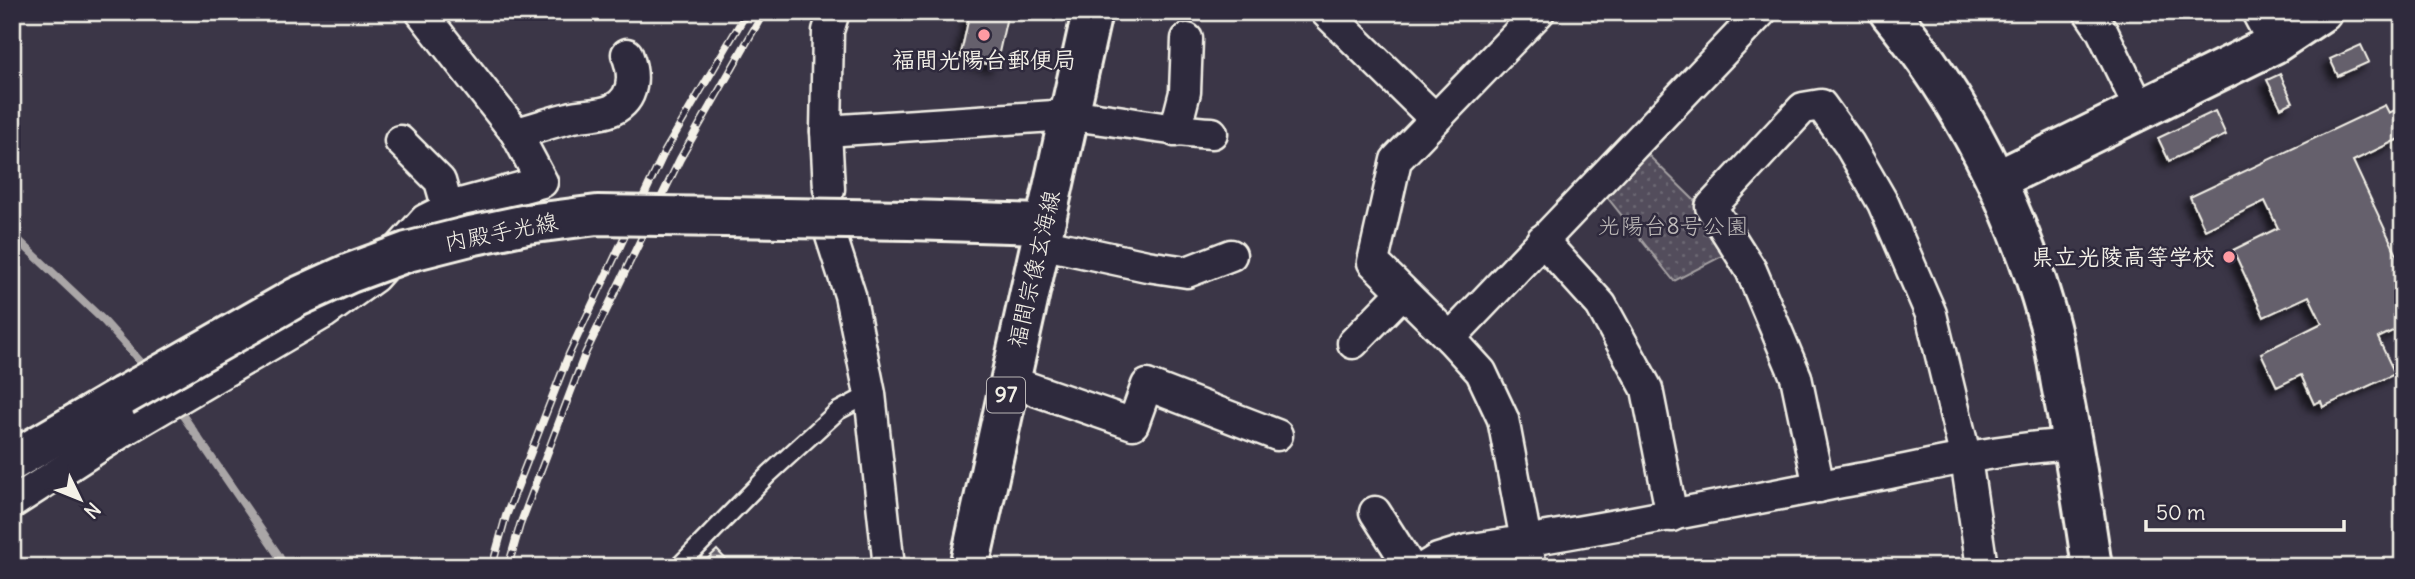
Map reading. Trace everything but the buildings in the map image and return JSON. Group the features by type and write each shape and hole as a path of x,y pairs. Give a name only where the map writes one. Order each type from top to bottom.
{"main road":[{"name":"福間宗像玄海線","path":"969,567 1092,12"},
{"path":"1889,12 1934,74 1997,180 2024,247 2048,317 2073,445 2092,567"},
{"path":"1997,180 2140,108 2265,28 2322,12"},
{"name":"内殿手光線","path":"12,461 254,321 339,278 407,252 470,236 527,224 597,215 909,219 1042,233"}],"street":[{"path":"12,503 128,428 324,313 374,277 425,220 448,209 542,182 516,133 421,12"},
{"path":"829,188 825,131 828,31 834,12"},
{"path":"1326,12 1435,119"},
{"path":"1528,554 1503,419 1481,372 1373,262 1396,160 1539,12"},
{"path":"1450,338 1761,12"},
{"path":"2089,12 2102,31 2140,108"},
{"path":"1175,131 1185,92 1187,39"},
{"path":"516,133 568,118 610,111 624,102 632,87 632,66 626,54"},
{"path":"1819,487 1796,377 1751,270 1711,207 1803,108 1821,105 1850,144 1883,203 1931,314 1966,459 1982,567"},
{"path":"825,131 1069,115 1098,117 1175,131 1212,133"},
{"path":"400,141 440,181 448,209"},
{"path":"1042,233 1147,267 1187,272 1231,254"},
{"path":"831,236 850,295 870,394 889,567"},
{"path":"1542,240 1601,305 1647,389 1672,516"},
{"path":"1353,343 1403,292"},
{"path":"1009,381 1133,424 1147,385 1277,435"},
{"path":"1424,567 1438,559 1466,550 1528,554 1672,516 1966,459 2049,445 2073,445"},
{"path":"1375,512 1409,567"}],"lane":[{"path":"678,567 769,474 838,411 870,394"}],"green space":[{"name":"光陽台8号公園","path":"1642,149 1698,204 1730,252 1674,281 1603,192"}],"waterway":[{"path":"12,234 104,321 147,369"},
{"path":"177,407 284,567"}],"railway":[{"path":"492,567 506,516 569,354 665,151 747,12"},
{"path":"508,567 520,525 585,354 680,159 764,12"}],"place":[{"name":"福間光陽台郵便局","path":"984,35"},
{"name":"県立光陵高等学校","path":"2229,257"}]}
